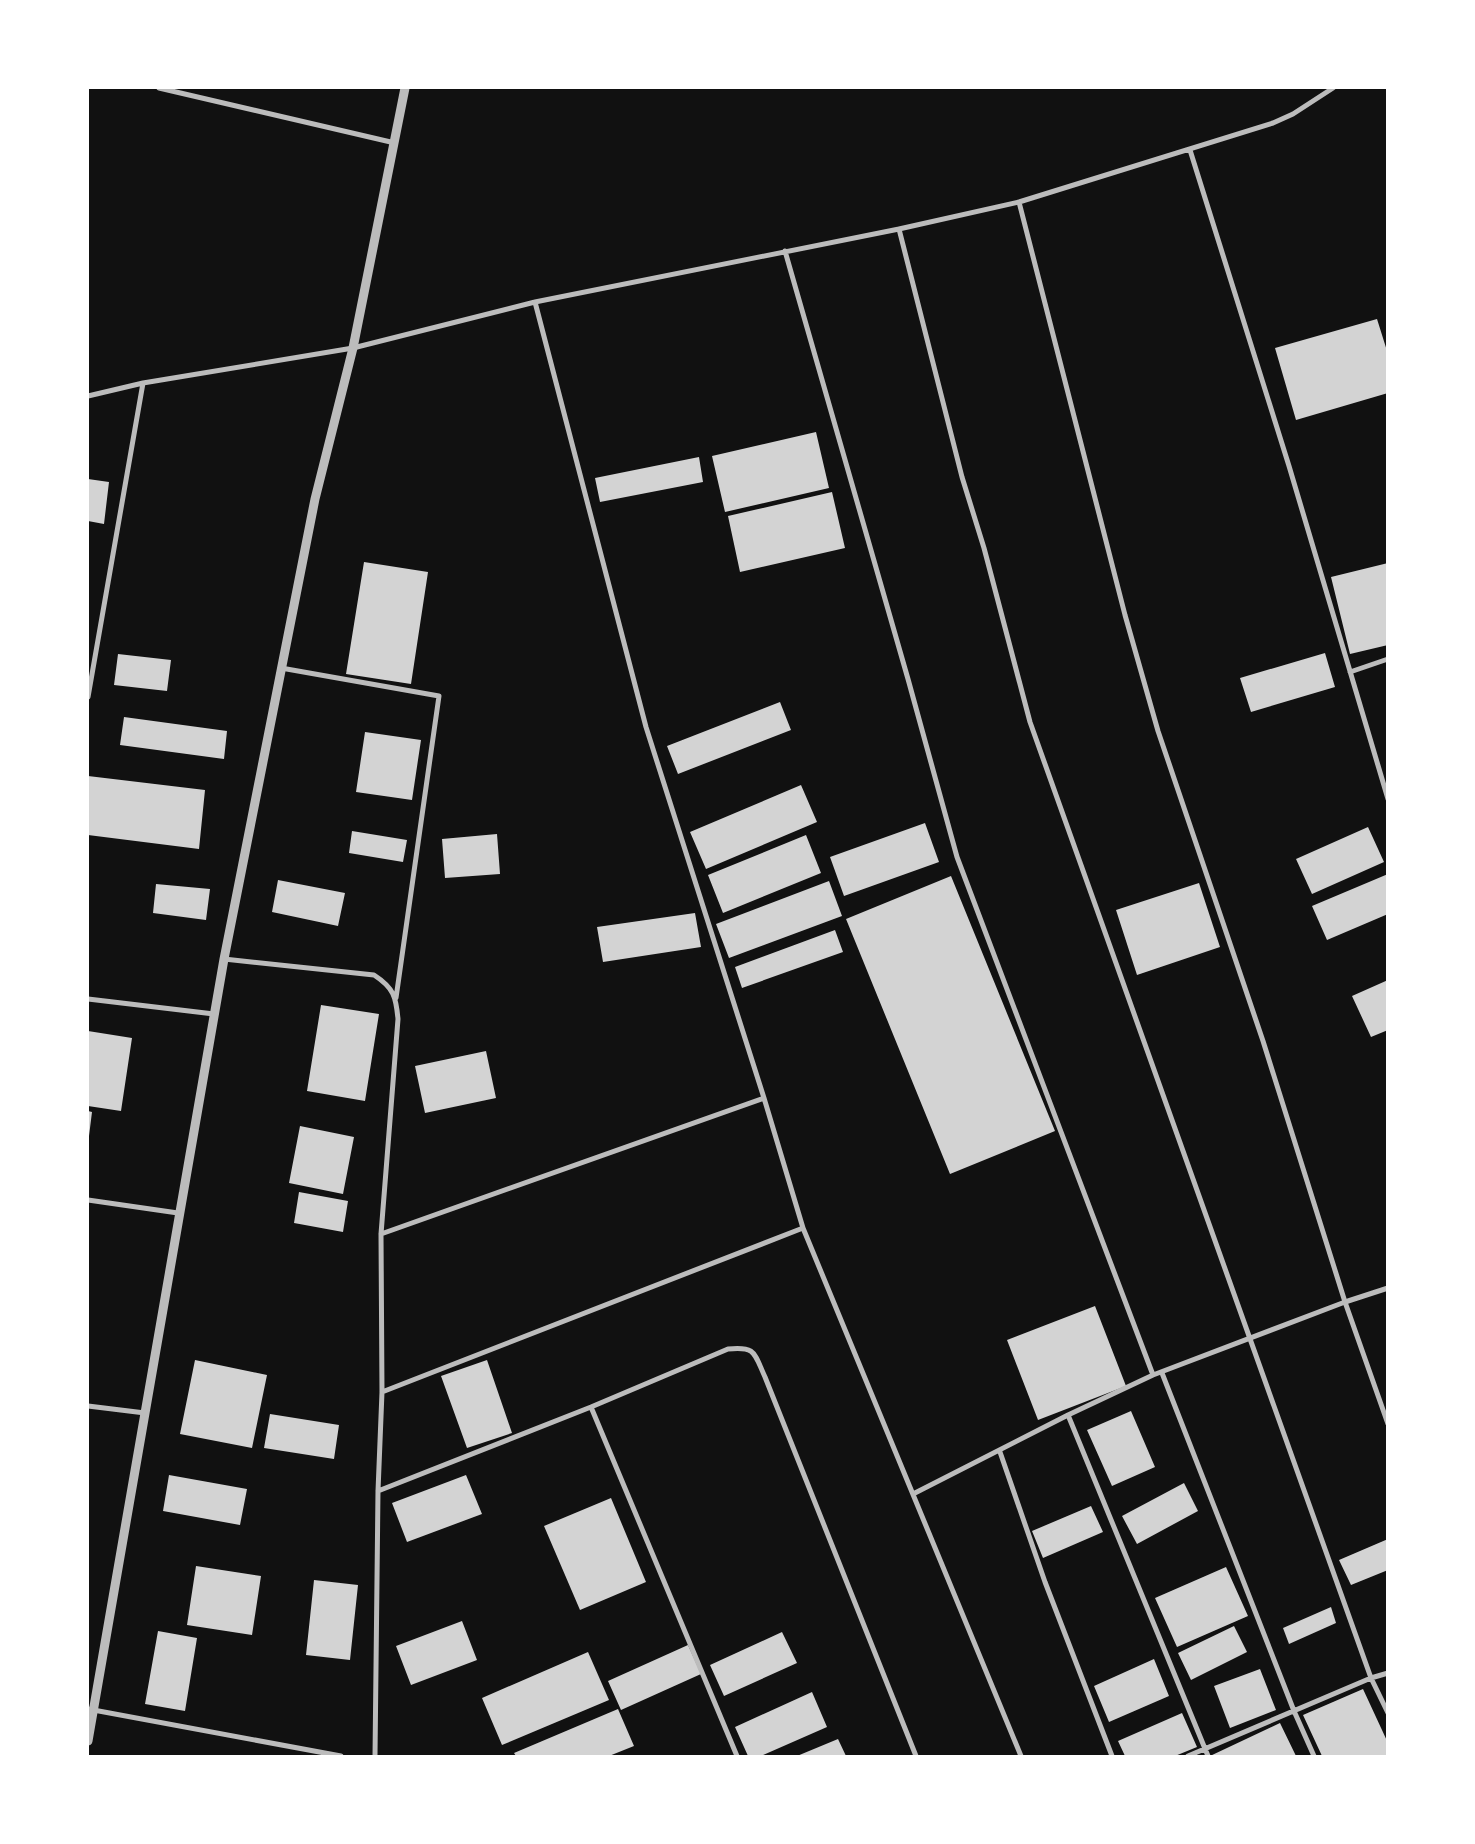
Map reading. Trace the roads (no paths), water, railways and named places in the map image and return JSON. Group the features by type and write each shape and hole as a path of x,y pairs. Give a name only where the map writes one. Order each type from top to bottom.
{"street":[{"path":"159,88 395,143"},
{"path":"88,1741 90,1709 224,959 315,499 354,348 405,88"},
{"path":"88,396 143,383 354,348 535,302 786,250 899,229 1019,202 1273,123 1293,114 1333,88"},
{"path":"1190,150 1289,466 1388,799"},
{"path":"1019,202 1125,615 1158,730 1263,1040 1345,1302 1388,1424"},
{"path":"899,229 962,477 984,548 1030,722 1372,1678 1388,1713"},
{"path":"786,250 957,857 1153,1375"},
{"path":"535,302 646,727 764,1098 803,1228 1021,1756"},
{"path":"88,697 143,383"},
{"path":"1350,672 1388,659"},
{"path":"281,668 439,696 396,998 398,1019 381,1234 382,1392 378,1491 376,1756"},
{"path":"224,959 374,975 386,983 396,998"},
{"path":"88,999 214,1014"},
{"path":"381,1234 764,1098"},
{"path":"88,1200 178,1213"},
{"path":"382,1392 803,1228"},
{"path":"913,1494 1000,1452 1068,1414 1153,1375 1250,1337 1388,1288"},
{"path":"378,1491 591,1407 728,1349 744,1347 755,1354 916,1756"},
{"path":"1162,1373 1294,1711 1314,1756"},
{"path":"88,1406 144,1413"},
{"path":"591,1407 737,1756"},
{"path":"1068,1414 1208,1756"},
{"path":"1000,1452 1045,1582 1112,1756"},
{"path":"1188,1756 1372,1678 1388,1673"},
{"path":"90,1709 341,1756"}]}
